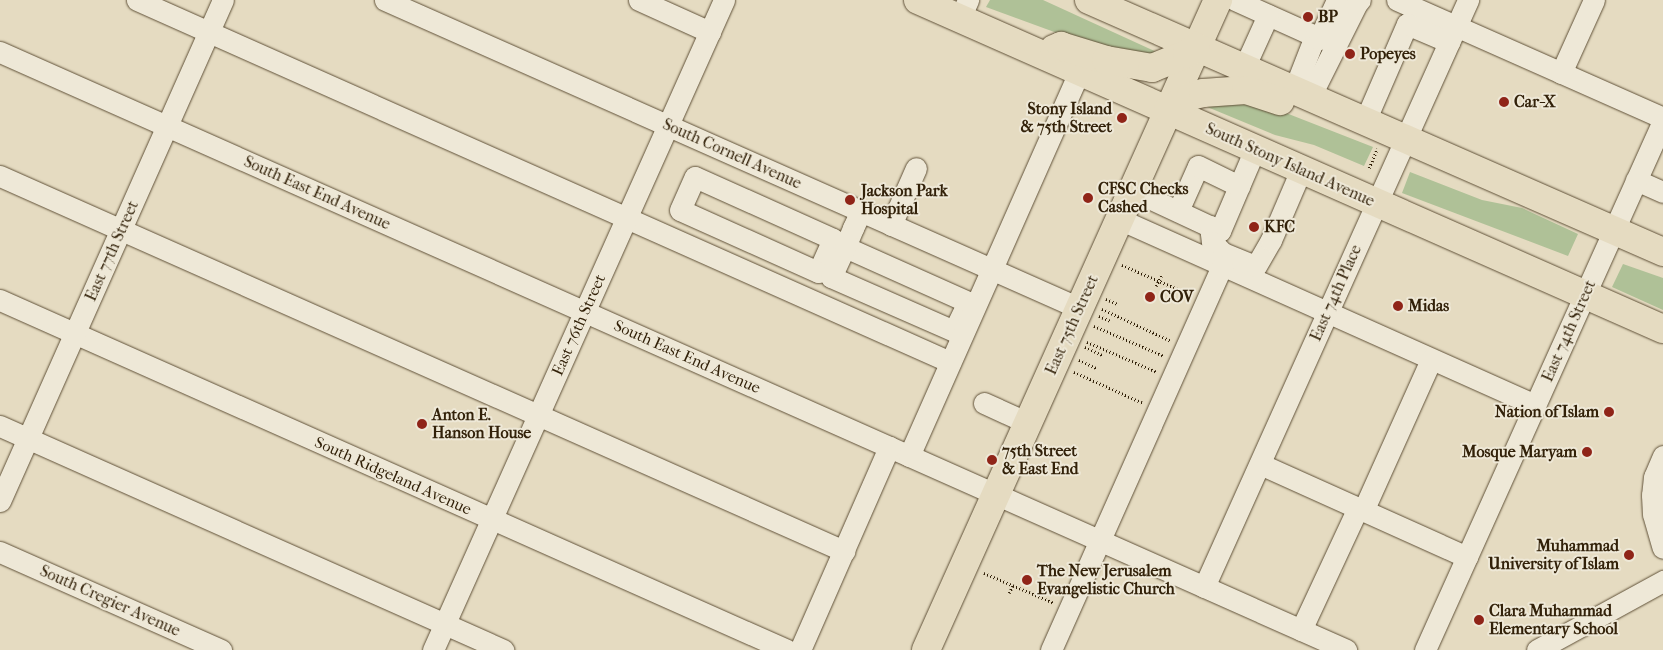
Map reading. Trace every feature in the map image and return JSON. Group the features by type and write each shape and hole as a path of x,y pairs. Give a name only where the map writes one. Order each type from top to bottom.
{"main road":[{"name":"South Stony Island Avenue","path":"918,0 964,9 1041,54 1663,329"},
{"name":"East 75th Street","path":"926,650 1028,423 1094,315 1119,219 1218,0"},
{"path":"1106,4 1306,96 1663,252"},
{"path":"1041,54 1061,46 1106,60 1152,68 1187,54 1196,47"},
{"path":"1168,110 1191,96 1203,93 1246,90 1288,103 1306,96"}],"street":[{"path":"138,0 950,362"},
{"name":"East 77th Street","path":"0,501 224,0"},
{"name":"South Cornell Avenue","path":"385,0 1094,315"},
{"path":"638,0 710,32"},
{"name":"East 76th Street","path":"433,650 724,0"},
{"path":"1235,0 1319,39 1337,0"},
{"path":"1306,96 1357,2 1360,0"},
{"path":"1382,0 1399,10 1407,24 1453,34 1561,73 1663,120"},
{"path":"1397,0 1453,34"},
{"name":"East 74th Place","path":"1204,587 1468,0"},
{"path":"1561,73 1594,0"},
{"path":"1244,68 1268,15"},
{"path":"1365,121 1407,24"},
{"path":"1306,96 1315,36"},
{"name":"South East End Avenue","path":"0,52 1100,540 1204,587 1311,639 1346,650"},
{"path":"861,211 837,253 818,272 680,210 695,177 833,238 837,253 831,277 954,331 992,269 1080,71"},
{"name":"East 74th Street","path":"1426,650 1663,120"},
{"path":"1132,190 1220,231 1254,149"},
{"path":"1178,211 1198,166 1239,186"},
{"path":"891,225 916,168"},
{"path":"1210,226 1212,242 1223,253 1256,266 1271,240 1301,170"},
{"path":"0,176 844,551"},
{"path":"1636,180 1663,192"},
{"path":"1119,219 1535,406"},
{"path":"837,253 971,303"},
{"path":"1051,650 1222,266"},
{"name":"South Ridgeland Avenue","path":"0,300 787,650"},
{"path":"908,456 950,362 971,303"},
{"path":"1311,639 1360,510 1431,360"},
{"path":"984,403 1028,423"},
{"path":"0,426 503,650"},
{"path":"800,650 889,447"},
{"path":"1663,456 1654,477 1652,495 1653,514 1663,548"},
{"path":"1260,464 1467,557"},
{"name":"South Cregier Avenue","path":"0,552 221,650"},
{"path":"1537,650 1663,581"}],"path":[{"path":"1369,168 1379,146"},
{"path":"1122,265 1206,302"},
{"path":"1156,286 1162,274"},
{"path":"1106,299 1118,304"},
{"path":"1094,315 1111,321"},
{"path":"1094,315 1179,363"},
{"path":"1094,315 1179,363"},
{"path":"1087,342 1179,363"},
{"path":"1085,347 1102,355"},
{"path":"1079,360 1096,368"},
{"path":"1074,372 1158,410"},
{"path":"984,573 1069,609"},
{"path":"1009,593 1013,585"}],"green space":[{"path":"990,0 1043,0 1161,54 1109,52 986,7"},
{"path":"1258,102 1373,147 1364,166 1314,145 1275,135 1200,104"},
{"path":"1410,172 1482,200 1522,208 1578,234 1568,256 1402,193"},
{"path":"1623,264 1663,278 1663,310 1612,287"}],"place":[{"name":"BP","path":"1308,17"},
{"name":"Popeyes","path":"1350,54"},
{"name":"Car-X","path":"1504,102"},
{"name":"Stony Island & 75th Street","path":"1122,118"},
{"name":"CFSC Checks Cashed","path":"1088,198"},
{"name":"Jackson Park Hospital","path":"850,200"},
{"name":"KFC","path":"1254,227"},
{"name":"COV","path":"1150,297"},
{"name":"Midas","path":"1398,306"},
{"name":"Nation of Islam","path":"1609,412"},
{"name":"Anton E. Hanson House","path":"422,424"},
{"name":"Mosque Maryam","path":"1587,452"},
{"name":"75th Street & East End","path":"992,460"},
{"name":"Muhammad University of Islam","path":"1629,555"},
{"name":"The New Jerusalem Evangelistic Church","path":"1027,580"},
{"name":"Clara Muhammad Elementary School","path":"1479,620"}]}
